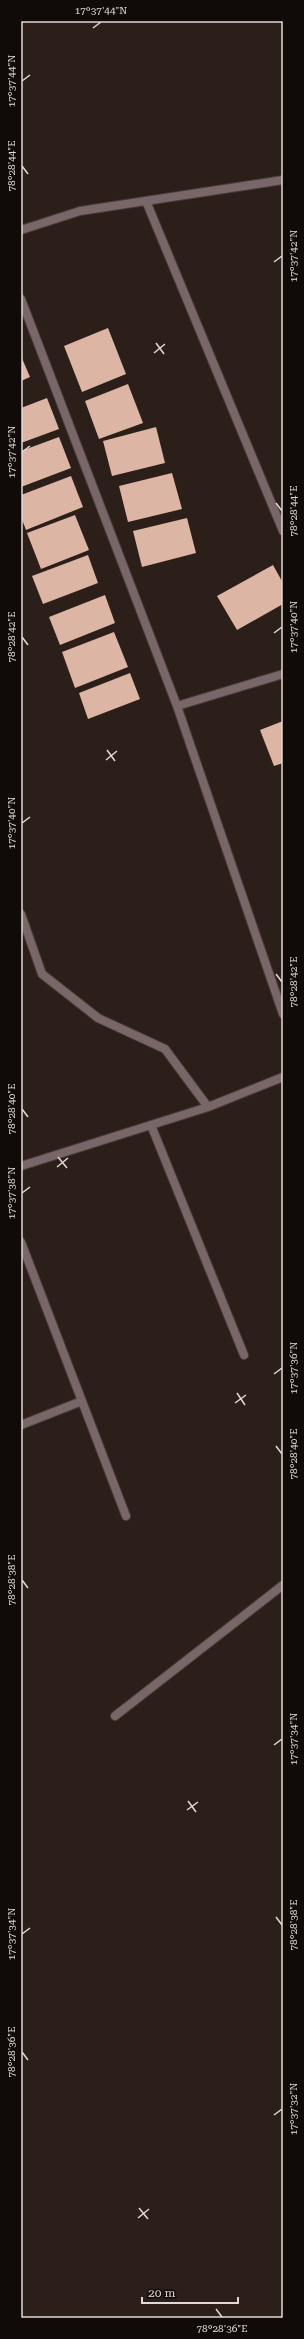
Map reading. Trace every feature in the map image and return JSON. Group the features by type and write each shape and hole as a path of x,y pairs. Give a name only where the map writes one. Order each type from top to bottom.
{"street":[{"path":"21,230 80,211 283,180"},
{"path":"146,200 283,531"},
{"path":"21,299 177,706 283,1014"},
{"path":"177,706 283,674"},
{"path":"21,914 42,974 98,1018 165,1049 208,1107"},
{"path":"21,1166 208,1107 283,1077"},
{"path":"151,1125 244,1355"},
{"path":"21,1242 126,1516"},
{"path":"21,1425 82,1401"},
{"path":"115,1716 283,1585"}],"building":[{"path":"108,328 126,374 82,392 64,346"},
{"path":"21,356 30,377 21,381"},
{"path":"128,384 143,423 99,439 85,401"},
{"path":"47,398 59,429 21,443 21,408"},
{"path":"156,427 165,463 112,476 103,441"},
{"path":"59,437 71,468 21,487 21,451"},
{"path":"172,473 182,509 128,522 119,486"},
{"path":"71,476 83,507 26,530 21,517 21,495"},
{"path":"75,515 89,550 41,569 27,533"},
{"path":"187,518 196,553 142,567 133,531"},
{"path":"88,555 98,583 43,604 32,576"},
{"path":"273,565 283,583 283,604 237,630 217,596"},
{"path":"105,595 115,623 60,645 49,617"},
{"path":"114,632 128,667 75,688 62,652"},
{"path":"130,673 140,699 88,719 79,693"},
{"path":"283,721 283,763 274,766 260,730"}]}
